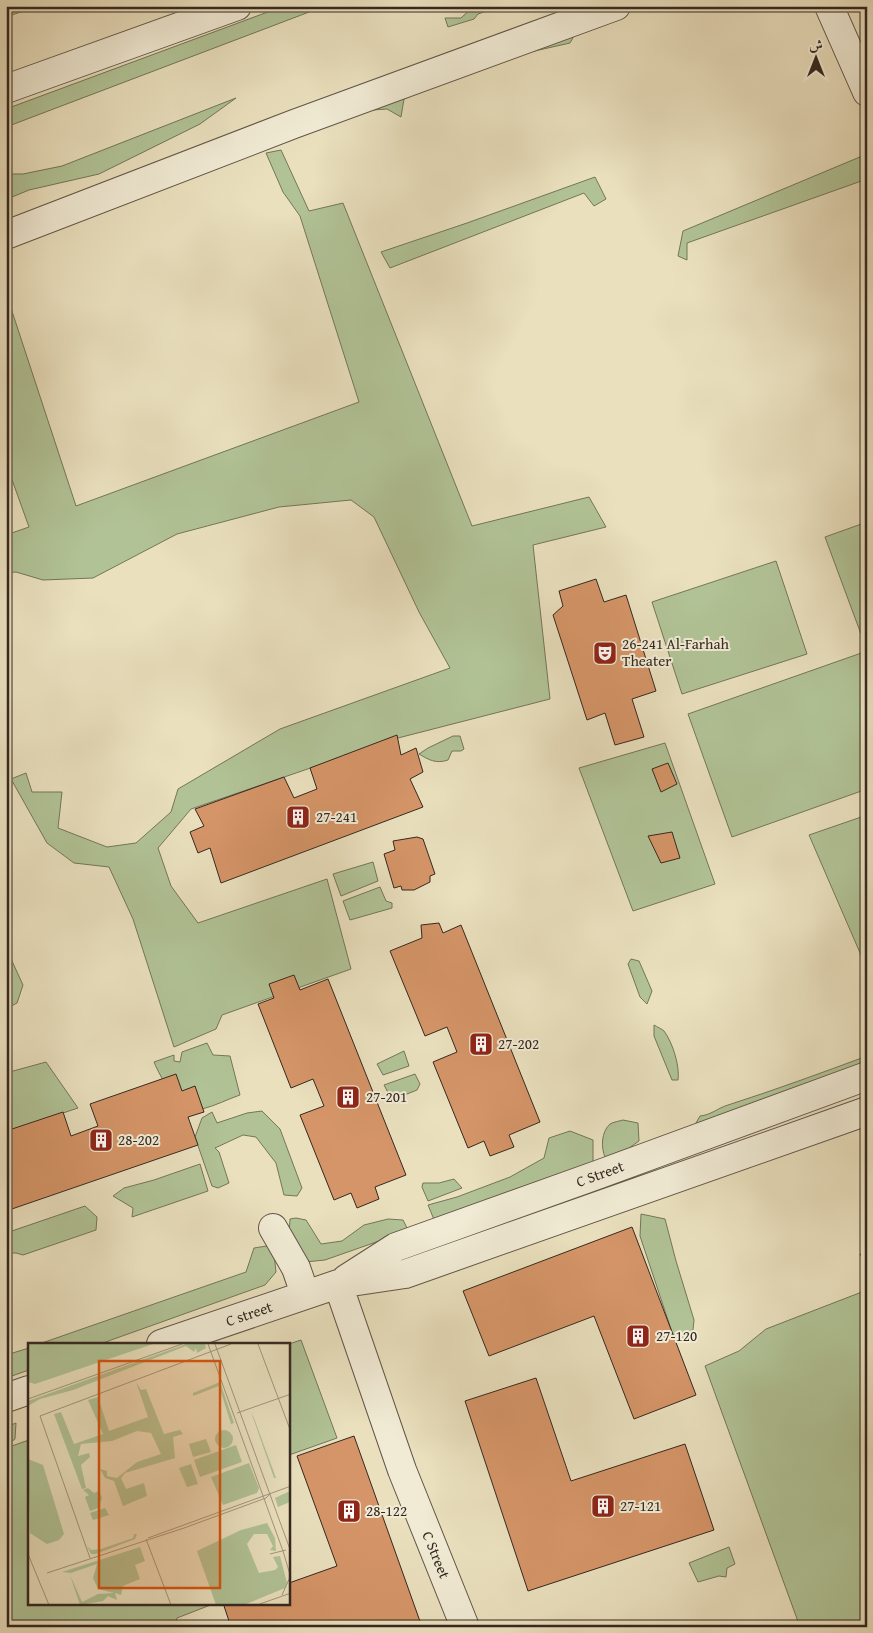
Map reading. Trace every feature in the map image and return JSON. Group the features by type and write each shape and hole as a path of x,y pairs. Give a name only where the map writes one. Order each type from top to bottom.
{"street":[{"path":"6,89 237,6"},
{"path":"6,235 294,124 616,6"},
{"path":"830,6 867,92"},
{"name":"C Street","path":"338,1284 396,1247 597,1176 867,1076"},
{"name":"C Street","path":"338,1284 405,1274 867,1111"},
{"path":"273,1228 296,1268 305,1294"},
{"name":"C Street","path":"338,1284 402,1470 466,1627"},
{"name":"C street","path":"164,1343 338,1284"},
{"path":"6,1398 28,1390"}],"green space":[{"path":"6,6 38,6 6,17"},
{"path":"284,6 325,6 6,127 6,109"},
{"path":"474,6 501,6 478,14 474,19 448,27 445,18 461,18"},
{"path":"575,34 570,43 510,56"},
{"path":"481,67 441,81 404,99 401,117 387,109 373,110 365,107"},
{"path":"236,98 200,124 99,174 29,190 12,197 6,203 6,174 23,174 62,166"},
{"path":"281,150 309,211 343,203 472,526 589,497 606,527 533,545 550,699 398,738 191,809 158,848 171,886 198,923 327,879 351,969 222,1015 216,1029 174,1047 133,919 109,867 74,863 47,843 11,779 26,773 32,792 62,792 58,828 107,847 136,843 171,812 178,789 280,729 450,668 419,612 374,517 351,500 279,507 177,534 93,578 43,580 16,572 6,573 6,535 29,527 6,463 6,293 76,506 359,402 300,216 283,192 266,153"},
{"path":"867,154 867,179 687,243 687,260 678,256 683,231"},
{"path":"595,177 606,199 594,206 584,193 390,268 381,252 467,223"},
{"path":"867,522 867,632 861,634 825,537"},
{"path":"776,561 807,654 682,694 652,602"},
{"path":"867,651 867,789 732,837 688,714"},
{"path":"453,736 460,736 464,749 452,751 448,760 433,761 419,754 428,748"},
{"path":"665,743 715,884 633,911 579,768"},
{"path":"867,815 867,969 809,835"},
{"path":"373,862 378,881 341,896 333,874"},
{"path":"380,887 386,901 392,903 392,908 350,920 343,901"},
{"path":"6,948 23,985 17,1003 6,1009"},
{"path":"631,959 639,961 652,991 647,1004 640,997 628,964"},
{"path":"654,1025 664,1031 673,1048 677,1062 678,1080 672,1080 654,1036"},
{"path":"207,1043 213,1055 230,1056 240,1095 207,1108 194,1109 186,1106 172,1093 154,1062 174,1055 174,1061 180,1062 182,1052"},
{"path":"404,1051 409,1066 383,1075 377,1064"},
{"path":"867,1056 867,1064 709,1121 696,1123 700,1116 724,1106"},
{"path":"46,1062 78,1108 6,1132 6,1073"},
{"path":"415,1074 420,1084 417,1090 392,1100 384,1085"},
{"path":"262,1111 280,1129 302,1188 297,1196 284,1195 276,1163 256,1137 243,1135 215,1148 219,1152 229,1183 218,1188 212,1186 195,1137 202,1118 212,1112 217,1123 247,1113"},
{"path":"623,1120 638,1123 639,1141 629,1148 605,1157 602,1145 605,1131 610,1124"},
{"path":"570,1131 593,1140 593,1165 435,1222 428,1205 457,1197 510,1177 544,1158 549,1138"},
{"path":"200,1164 208,1191 132,1217 133,1208 113,1196 124,1188"},
{"path":"454,1179 462,1188 428,1201 422,1187 423,1183 439,1183"},
{"path":"85,1206 97,1217 96,1230 23,1255 6,1253 6,1233"},
{"path":"641,1214 665,1219 694,1320 692,1340 675,1341 640,1236"},
{"path":"290,1219 306,1220 321,1244 342,1241 364,1225 388,1219 403,1220 408,1230 403,1237 379,1241 325,1260 305,1262 289,1235"},
{"path":"273,1245 276,1272 265,1285 103,1343 42,1343 246,1272 254,1248"},
{"path":"867,1290 867,1627 800,1627 705,1366 739,1351 766,1329"},
{"path":"301,1340 337,1438 290,1455 290,1344"},
{"path":"28,1348 28,1370 6,1378 6,1355"},
{"path":"16,1423 15,1439 6,1446 6,1427"},
{"path":"28,1440 28,1606 208,1606 177,1618 174,1627 6,1627 6,1448"},
{"path":"729,1547 735,1564 727,1568 726,1577 719,1576 698,1582 689,1563"}],"building":[{"name":"26-241 Al-Farhah Theater","path":"596,579 604,602 626,595 656,691 632,699 644,737 615,745 605,713 587,720 553,615 563,606 559,591"},
{"name":"27-241","path":"397,735 401,755 416,748 423,772 410,779 423,807 221,883 210,848 198,853 190,832 204,826 195,809 284,777 294,798 317,789 310,768"},
{"path":"668,763 677,784 661,792 652,769"},
{"path":"672,832 680,858 661,863 648,836"},
{"path":"417,837 423,839 435,874 430,876 430,882 414,890 402,890 401,886 394,888 384,854 395,850 393,841"},
{"name":"27-202","path":"439,923 443,933 461,925 540,1122 509,1135 514,1147 490,1156 484,1141 468,1148 433,1062 457,1052 447,1027 425,1036 390,951 422,938 421,925"},
{"name":"27-201","path":"294,975 300,990 328,979 406,1175 375,1187 379,1199 357,1208 351,1193 334,1200 300,1115 324,1106 313,1079 291,1088 258,1004 274,998 269,984"},
{"name":"28-202","path":"176,1074 182,1091 195,1086 204,1112 188,1117 198,1145 6,1211 6,1131 63,1112 71,1136 98,1126 90,1104"},
{"name":"27-120","path":"632,1227 696,1395 634,1419 594,1316 489,1356 463,1291"},
{"path":"860,1254 867,1254 867,1267"},
{"name":"27-121","path":"536,1378 571,1481 685,1444 714,1530 528,1591 465,1401"},
{"name":"28-122","path":"354,1436 422,1627 231,1627 224,1606 290,1606 290,1583 337,1566 297,1456"}],"place":[{"name":"26-241 Al-Farhah Theater","path":"605,653"},
{"name":"27-241","path":"298,817"},
{"name":"27-202","path":"481,1044"},
{"name":"27-201","path":"348,1097"},
{"name":"28-202","path":"101,1140"},
{"name":"27-120","path":"638,1336"},
{"name":"27-121","path":"603,1506"},
{"name":"28-122","path":"349,1511"}]}
